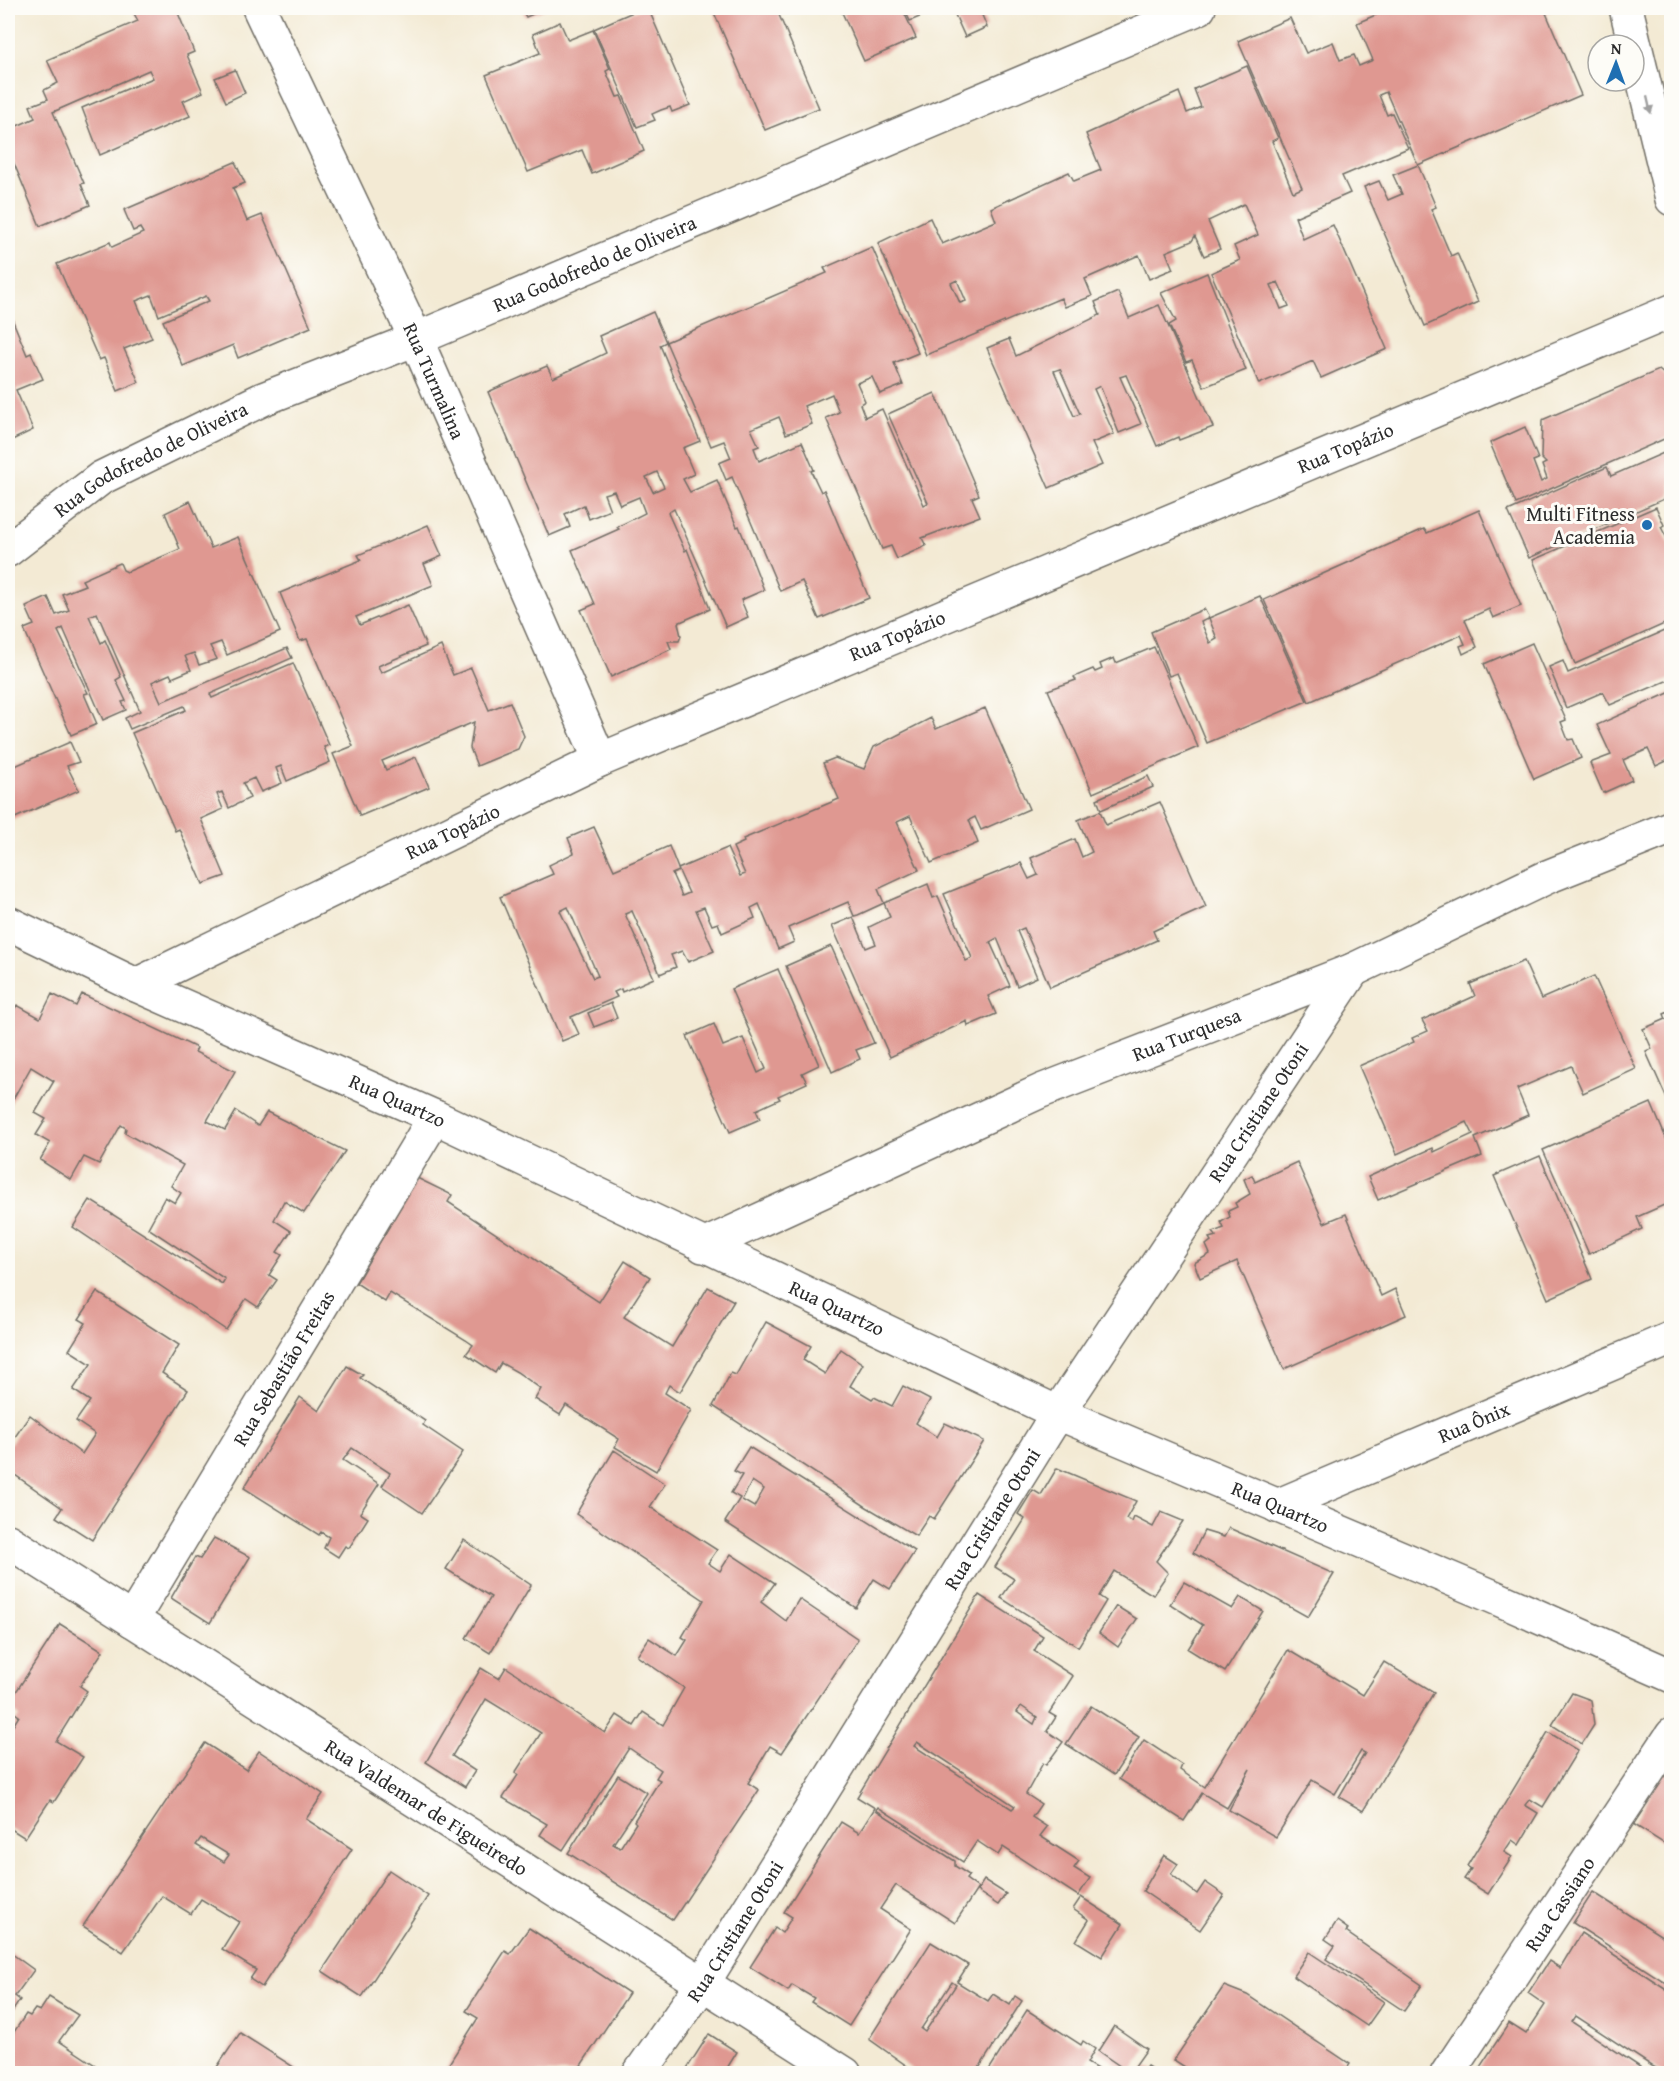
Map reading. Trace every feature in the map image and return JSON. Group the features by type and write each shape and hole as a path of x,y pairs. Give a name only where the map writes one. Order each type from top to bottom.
{"street":[{"name":"Rua Turmalina","path":"259,8 416,339 600,760"},
{"name":"Rua Godofredo de Oliveira","path":"8,550 101,478 263,399 416,339 1199,8"},
{"path":"1626,8 1671,199"},
{"name":"Rua Topázio","path":"136,985 600,760 1671,311"},
{"name":"Rua Turquesa","path":"703,1246 1041,1091 1353,970 1547,877 1671,826"},
{"name":"Rua Quartzo","path":"8,923 136,985 435,1117 1058,1413 1494,1597 1671,1676"},
{"name":"Rua Cristiane Otoni","path":"639,2073 704,1983 1058,1413 1353,970"},
{"name":"Rua Sebastião Freitas","path":"132,1620 435,1117"},
{"name":"Rua Ônix","path":"1277,1506 1671,1338"},
{"name":"Rua Valdemar de Figueiredo","path":"8,1540 845,2073"},
{"name":"Rua Cassiano","path":"1447,2073 1671,1735"}],"building":[{"path":"131,8 176,8 194,52 187,55 203,92 183,101 190,116 100,155 82,108 153,78 149,70 53,112 84,183 81,184 90,205 40,226 8,149 8,116 11,114 17,126 35,118 30,106 48,99 44,90 58,83 47,60 138,21"},
{"path":"521,8 547,8 526,17"},
{"path":"642,8 648,8 690,105 672,112 670,107 661,110 652,114 655,120 637,127 594,29"},
{"path":"712,8 776,8 819,108 765,130"},
{"path":"840,8 902,8 916,38 864,61"},
{"path":"904,8 941,8 910,21"},
{"path":"952,8 979,8 987,27 965,37"},
{"path":"1392,8 1559,8 1546,13 1581,95 1418,165 1386,92 1379,95 1387,115 1392,113 1408,148 1342,176 1350,193 1295,217 1303,239 1333,225 1387,349 1321,378 1313,361 1259,384 1211,273 1240,260 1234,246 1258,235 1244,204 1208,221 1220,249 1204,256 1195,236 1192,241 1166,252 1173,269 1149,279 1139,255 1085,279 1092,296 1065,307 1061,298 926,355 878,243 930,218 942,244 996,221 991,208 1069,172 1074,181 1101,170 1086,134 1179,92 1187,113 1201,107 1194,89 1247,66 1278,138 1272,141 1293,192 1302,188 1238,41 1290,18 1306,53 1333,42 1340,60 1354,55 1359,66 1373,60 1357,23","holes":["957,280 966,301 960,303 951,283","1278,282 1289,306 1281,309 1271,285"]},
{"path":"560,22 568,40 593,30 610,69 606,71 617,97 621,96 644,151 592,174 582,150 528,172 486,75 540,53 533,34"},
{"path":"235,70 245,93 226,102 215,78"},
{"path":"235,162 245,183 233,188 247,221 262,215 311,327 238,358 233,345 183,366 163,321 209,301 206,296 159,316 151,295 136,301 152,338 124,349 139,382 118,391 104,358 99,360 57,264 110,242 112,247 143,233 140,228 133,231 124,210"},
{"path":"1418,165 1436,207 1431,209 1451,256 1457,253 1478,302 1425,326 1364,187 1379,181 1388,200 1402,194 1393,175"},
{"path":"872,247 918,353 894,363 903,385 880,394 872,377 857,383 865,401 860,404 865,417 882,409 924,505 928,503 888,414 935,393 979,495 972,498 980,516 922,538 926,546 897,559 891,546 882,549 826,418 839,412 832,394 804,406 812,424 786,434 779,417 751,429 759,446 754,448 759,461 802,442 814,470 811,471 821,492 824,490 869,598 819,619 802,581 780,591 732,477 726,480 719,463 731,458 724,441 711,446 666,342 827,273 824,268"},
{"path":"1207,273 1246,370 1204,387 1192,360 1186,362 1169,325 1176,321 1161,293"},
{"path":"1118,292 1129,318 1159,305 1213,427 1157,446 1126,375 1120,377 1141,424 1119,433 1100,386 1094,389 1114,434 1092,443 1102,465 1049,488 987,348 1009,339 1016,356 1100,315 1095,302","holes":["1060,369 1080,414 1074,416 1054,371"]},
{"path":"8,309 27,355 31,353 43,379 16,390 33,430 8,442"},
{"path":"653,312 666,342 660,345 700,441 683,448 694,474 683,479 690,492 717,480 737,527 739,526 764,590 741,600 748,617 726,627 674,509 668,513 685,551 687,549 710,609 678,623 681,636 679,641 668,641 671,649 611,677 581,610 595,604 572,550 619,529 617,527 645,513 639,497 620,505 614,491 604,494 610,510 589,519 584,505 565,514 570,527 549,536 488,392 547,366 553,378 606,353 599,336","holes":["657,472 664,487 653,492 646,477"]},
{"path":"1659,370 1671,380 1671,436 1516,504 1490,443 1525,427 1538,459 1533,461 1541,482 1547,479 1542,465 1546,463 1541,458 1542,420"},
{"path":"1668,451 1671,459 1671,496 1529,558 1508,511 1607,467 1611,476"},
{"path":"190,501 211,548 238,537 280,632 227,655 221,642 210,646 217,659 199,665 194,653 185,656 191,670 172,678 170,674 152,682 161,702 287,648 292,658 210,694 212,698 293,663 329,745 324,747 330,762 287,781 281,766 276,768 282,783 261,792 254,778 243,783 250,798 229,808 222,792 217,794 223,809 201,819 225,876 203,884 179,829 175,831 132,733 186,710 184,706 130,729 125,718 140,711 97,613 89,616 101,643 105,640 121,677 116,680 126,701 122,702 126,710 103,720 63,628 58,631 88,693 84,694 97,724 71,735 24,629 34,625 26,607 48,597 56,615 69,610 62,594 85,585 82,580 120,563 123,570 127,572 180,549 165,513"},
{"path":"1656,507 1664,525 1661,527 1671,546 1671,621 1575,664 1533,560"},
{"path":"1479,510 1521,606 1493,618 1489,609 1465,620 1477,647 1463,654 1460,646 1465,644 1461,635 1309,702 1264,600 1424,529 1427,533"},
{"path":"428,525 442,556 424,564 433,585 356,617 360,625 408,605 426,646 378,666 381,673 441,646 453,675 471,668 489,710 510,702 524,736 518,749 477,766 470,748 474,722 382,761 386,770 416,757 429,787 360,816 333,754 353,746 307,639 300,641 280,593 361,560 358,555"},
{"path":"1260,596 1307,701 1207,743 1177,673 1169,676 1151,632 1204,609 1209,618","holes":["1209,618 1217,639 1210,643 1201,622"]},
{"path":"1671,628 1671,679 1610,705 1603,692 1566,708 1549,667 1563,661 1568,673"},
{"path":"1532,643 1566,720 1561,722 1568,740 1573,739 1581,758 1534,779 1484,664"},
{"path":"1154,647 1198,747 1093,793 1048,690 1076,680 1074,677 1093,669 1095,672 1102,669 1100,664 1114,658 1116,663"},
{"path":"1671,692 1671,759 1656,766 1648,749 1623,760 1632,780 1603,793 1590,763 1611,755 1597,725"},
{"path":"985,708 1029,809 981,830 975,817 969,820 978,843 931,863 910,816 897,822 919,870 878,889 884,903 858,915 854,916 848,902 788,928 794,942 778,949 759,904 751,908 755,918 722,933 718,923 712,925 704,907 696,910 714,951 688,962 682,951 671,955 676,967 660,974 632,911 625,914 654,978 622,992 621,989 614,992 617,997 571,1017 579,1034 562,1041 500,897 553,874 549,865 574,853 568,838 594,827 614,870 669,846 678,869 727,848 740,876 745,874 733,847 744,842 743,839 839,799 823,763 835,758 864,769 874,747 931,718 936,729","holes":["679,871 689,893 682,896 672,874","568,907 598,976 593,978 560,911"]},
{"path":"70,742 79,762 67,766 79,790 8,821 8,769"},
{"path":"1148,776 1153,787 1101,810 1097,799"},
{"path":"1160,802 1206,907 1153,931 1157,940 1050,987 1024,928 1017,931 1037,977 1017,986 997,938 990,942 1010,986 988,996 996,1014 968,1026 967,1021 890,1057 832,926 853,917 866,948 876,944 869,927 890,917 884,903 928,884 933,898 938,896 966,961 972,958 944,894 1021,863 1029,879 1038,875 1031,858 1075,839 1082,857 1092,852 1078,820 1100,811 1106,825"},
{"path":"831,946 874,1043 856,1050 860,1059 832,1072 786,966"},
{"path":"1524,961 1541,999 1594,976 1636,1069 1583,1093 1571,1066 1517,1089 1528,1115 1475,1138 1482,1156 1378,1200 1368,1177 1433,1148 1434,1152 1473,1134 1467,1122 1397,1154 1359,1066 1414,1042 1412,1038 1428,1031 1422,1020 1475,996 1470,984"},
{"path":"778,969 819,1065 802,1073 807,1083 778,1096 780,1099 756,1110 760,1119 730,1132 687,1036 714,1024 723,1046 743,1038 758,1073 766,1069 731,989"},
{"path":"52,994 76,1006 82,994 197,1048 195,1052 235,1071 207,1121 225,1130 236,1111 258,1126 267,1112 345,1151 304,1213 284,1201 274,1220 291,1231 277,1252 282,1255 269,1275 277,1280 258,1307 246,1299 226,1330 73,1227 90,1200 222,1284 225,1279 148,1228 165,1197 175,1203 181,1193 171,1186 183,1165 125,1133 126,1128 121,1125 99,1164 84,1157 71,1180 40,1160 50,1143 36,1135 46,1119 35,1113 54,1081 31,1067 8,1108 8,1021 17,1005 40,1018"},
{"path":"611,1003 617,1018 594,1027 588,1013"},
{"path":"1671,1011 1671,1108 1646,1052 1652,1049 1643,1029 1666,1019 1664,1014"},
{"path":"1651,1103 1671,1150 1671,1202 1637,1217 1642,1229 1589,1254 1543,1150"},
{"path":"1540,1156 1592,1279 1548,1299 1494,1176"},
{"path":"1297,1162 1324,1223 1346,1214 1381,1296 1395,1289 1406,1315 1284,1369 1237,1261 1200,1278 1194,1263 1210,1254 1206,1245 1211,1241 1209,1238 1216,1236 1213,1232 1224,1228 1221,1222 1230,1217 1228,1211 1237,1207 1235,1203 1250,1194 1244,1179 1252,1175 1255,1182"},
{"path":"417,1178 452,1195 448,1202 599,1302 625,1261 650,1277 624,1317 672,1347 708,1287 734,1301 680,1392 669,1385 665,1393 691,1410 656,1471 615,1447 619,1439 566,1405 560,1415 535,1399 541,1389 517,1372 501,1363 495,1373 466,1354 473,1345 466,1340 390,1293 385,1302 356,1283"},
{"path":"97,1292 179,1345 162,1373 188,1390 92,1540 56,1517 62,1508 8,1470 8,1447 30,1415 82,1454 95,1434 76,1421 90,1401 73,1390 91,1364 69,1350 86,1323 79,1319"},
{"path":"766,1322 811,1346 803,1360 825,1374 841,1349 863,1364 850,1386 872,1399 874,1397 892,1406 903,1386 930,1400 916,1423 937,1437 945,1423 984,1441 934,1519 929,1516 916,1536 865,1506 713,1406 731,1373 736,1375"},
{"path":"347,1366 363,1375 360,1378 425,1421 423,1425 463,1452 422,1513 382,1486 390,1473 352,1448 343,1460 379,1484 360,1513 368,1518 349,1548 345,1546 338,1557 324,1548 329,1537 321,1532 319,1535 244,1488 300,1397 319,1411"},
{"path":"749,1447 915,1551 890,1589 874,1579 856,1608 725,1522 740,1498 731,1493 742,1475 734,1471","holes":["752,1481 764,1489 754,1507 742,1500"]},
{"path":"614,1450 665,1484 650,1507 717,1550 708,1563 720,1571 731,1554 775,1583 761,1602 786,1621 799,1599 858,1639 782,1753 770,1746 748,1783 759,1790 673,1920 568,1853 618,1775 647,1793 613,1844 620,1848 636,1823 634,1821 660,1780 656,1778 661,1770 629,1748 563,1850 540,1835 547,1824 503,1798 518,1775 515,1773 541,1733 486,1699 452,1756 475,1771 465,1787 426,1762 481,1668 499,1679 506,1667 605,1733 617,1715 634,1726 643,1712 663,1725 684,1688 637,1656 649,1638 677,1656 687,1640 682,1637 704,1600 576,1514"},
{"path":"1057,1468 1136,1501 1126,1519 1132,1522 1134,1517 1153,1527 1161,1512 1183,1521 1156,1561 1168,1573 1153,1595 1114,1571 1099,1596 1106,1601 1078,1647 1001,1598 1014,1579 995,1567 1025,1519 1018,1514 1033,1490 1041,1495"},
{"path":"1229,1528 1334,1574 1308,1617 1193,1553 1204,1531 1224,1537"},
{"path":"214,1538 250,1557 210,1623 171,1598 195,1557 200,1559"},
{"path":"464,1540 531,1585 490,1653 466,1638 491,1597 446,1569"},
{"path":"1184,1582 1232,1609 1240,1597 1263,1611 1225,1672 1188,1649 1203,1625 1170,1604"},
{"path":"979,1595 1043,1636 1034,1651 1073,1676 1049,1713 1056,1717 1047,1731 1063,1742 1046,1765 1043,1763 1026,1794 1041,1804 1032,1817 1047,1827 1040,1836 1079,1861 1074,1868 1090,1878 1078,1896 1003,1847 998,1855 977,1841 963,1862 878,1807 876,1810 955,1861 955,1866 969,1875 966,1879 978,1888 955,1923 896,1885 880,1909 911,1929 849,2026 811,2002 814,1998 792,1985 788,1991 750,1967 775,1928 782,1933 792,1917 784,1912 841,1822 859,1833 875,1808 857,1797","holes":["1021,1706 1037,1717 1034,1724 1017,1712","917,1742 1015,1806 1012,1809 914,1746"]},
{"path":"1116,1606 1137,1619 1118,1647 1099,1633"},
{"path":"60,1624 103,1651 80,1686 87,1691 56,1741 83,1757 54,1802 50,1800 25,1838 8,1827 8,1734 19,1716 8,1708 8,1704"},
{"path":"1288,1650 1363,1695 1384,1662 1434,1692 1363,1811 1339,1797 1365,1753 1361,1751 1335,1794 1312,1780 1276,1837 1229,1810 1250,1769 1227,1808 1202,1793 1184,1821 1119,1779 1144,1740 1182,1765 1180,1770 1205,1787"},
{"path":"1572,1693 1591,1700 1594,1725 1582,1744 1552,1725"},
{"path":"1091,1706 1139,1737 1114,1775 1066,1744"},
{"path":"1548,1732 1578,1750 1543,1807 1530,1799 1525,1805 1538,1813 1519,1845 1512,1840 1504,1852 1512,1857 1488,1894 1464,1879 1471,1869 1467,1866"},
{"path":"205,1743 246,1770 259,1751 323,1794 306,1819 352,1849 262,1987 250,1979 256,1970 222,1949 239,1922 201,1899 191,1914 162,1896 123,1952 83,1926","holes":["201,1838 229,1855 224,1862 196,1845"]},
{"path":"1671,1759 1671,1848 1633,1824"},
{"path":"1164,1855 1178,1864 1171,1874 1197,1894 1205,1882 1224,1895 1200,1930 1143,1891"},
{"path":"389,1870 428,1896 362,1997 322,1971"},
{"path":"984,1880 1006,1894 998,1905 977,1891"},
{"path":"1593,1892 1671,1942 1671,1986 1573,1923"},
{"path":"1081,1897 1123,1924 1102,1957 1076,1941 1089,1920 1073,1909"},
{"path":"1337,1921 1348,1929 1346,1932 1422,1985 1404,2011 1326,1959 1335,1946 1325,1939"},
{"path":"529,1928 629,1993 576,2073 443,2073 478,2018 466,2011 505,1951 510,1954"},
{"path":"1581,1933 1671,1992 1671,2073 1665,2073 1652,2066 1576,2016 1572,2022 1640,2067 1636,2073 1476,2073 1509,2023 1526,2034 1545,2005 1528,1993 1549,1961 1560,1968"},
{"path":"931,1942 968,1965 957,1982 988,2001 993,1994 1010,2005 1015,1996 1022,2001 976,2073 917,2073 869,2039","holes":["952,1982 956,1985 925,2032 921,2029"]},
{"path":"8,1951 34,1970 15,1996 20,2000 8,2018"},
{"path":"1309,1952 1384,2002 1367,2026 1293,1976"},
{"path":"1224,1986 1247,1995 1350,2064 1344,2073 1194,2073 1174,2060"},
{"path":"49,1997 78,2015 59,2041 95,2065 90,2073 8,2073 8,2041 26,2014 30,2016 35,2009 40,2011"},
{"path":"1027,2010 1081,2045 1083,2041 1095,2049 1087,2063 1104,2073 987,2073"},
{"path":"1114,2026 1147,2049 1130,2073 1098,2051"},
{"path":"240,2033 303,2073 213,2073"},
{"path":"709,2034 737,2052 724,2073 684,2073"},
{"path":"1147,2066 1158,2073 1142,2073"}],"place":[{"name":"Multi Fitness Academia","path":"1647,525"}]}
